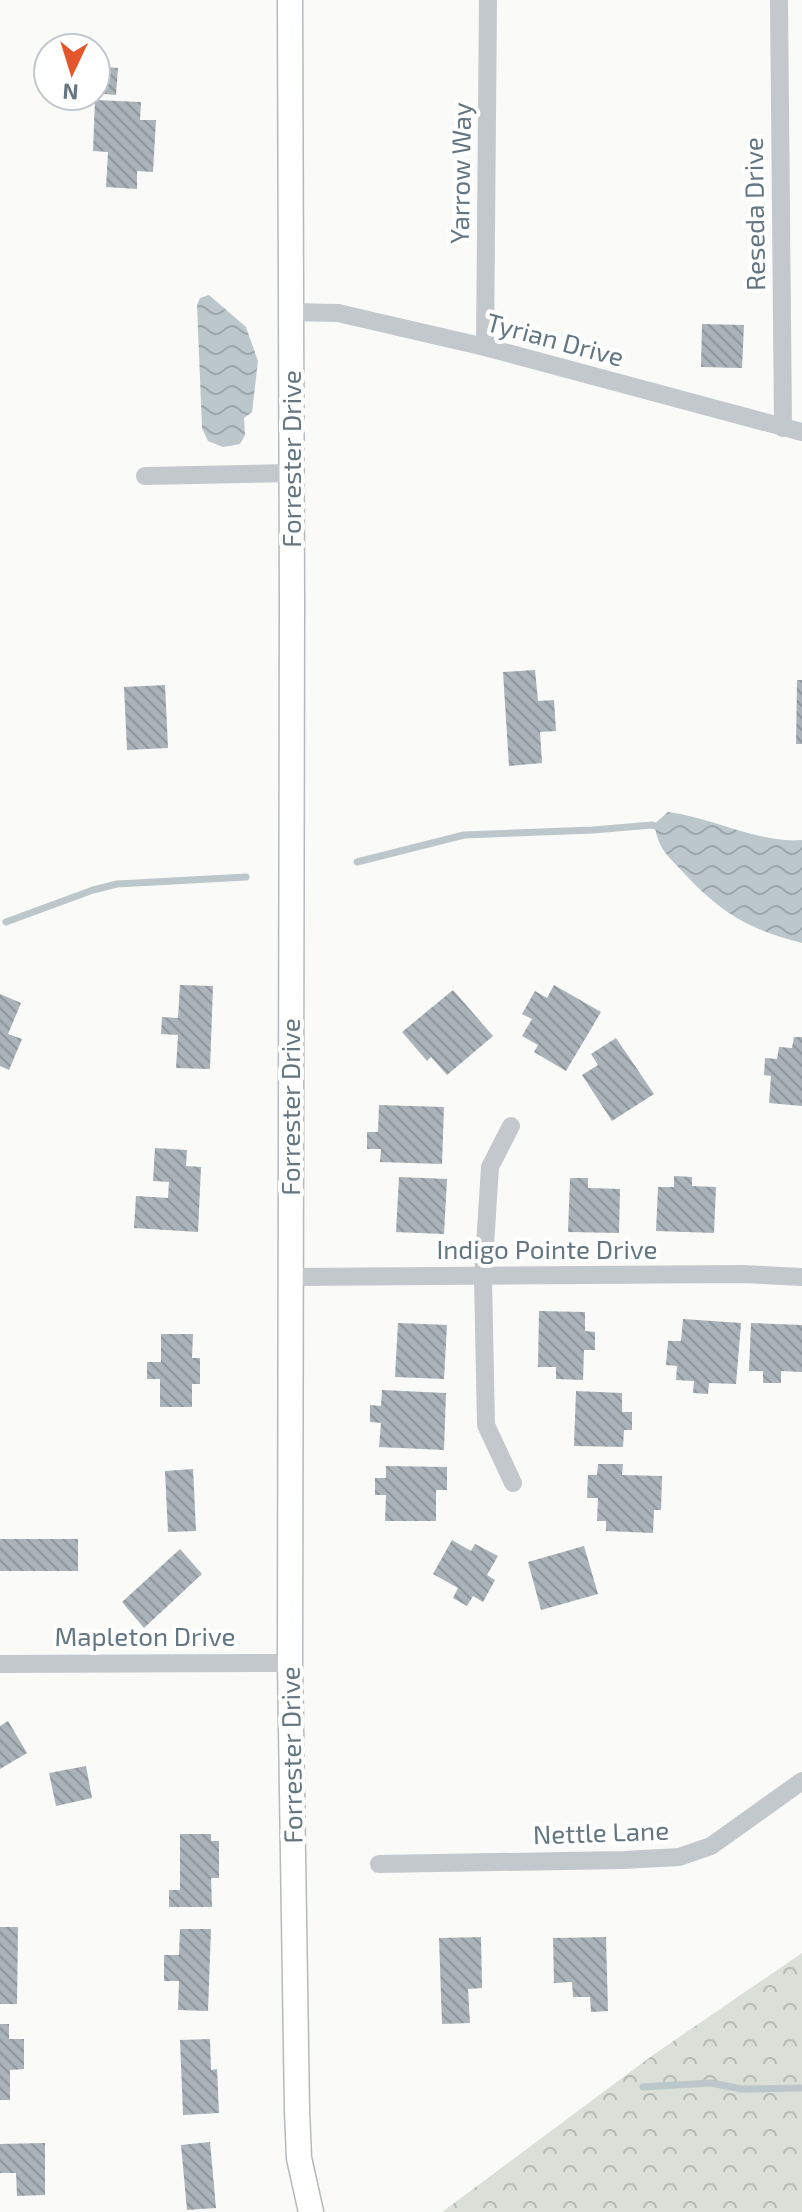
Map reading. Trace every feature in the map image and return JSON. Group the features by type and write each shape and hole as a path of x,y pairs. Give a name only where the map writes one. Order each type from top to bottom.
{"street":[{"name":"Forrester Drive","path":"290,0 290,1663 297,2111 299,2158 311,2212"},
{"name":"Yarrow Way","path":"485,347 488,0"},
{"name":"Reseda Drive","path":"779,0 783,428"},
{"name":"Tyrian Drive","path":"291,312 338,313 485,347 802,432"},
{"path":"145,476 292,473"},
{"path":"511,1126 490,1167 483,1277 486,1425 513,1483"},
{"name":"Indigo Pointe Drive","path":"292,1277 743,1274 802,1277"},
{"name":"Mapleton Drive","path":"0,1664 290,1663"},
{"name":"Nettle Lane","path":"379,1864 679,1857 711,1846 802,1781"}],"green space":[{"path":"802,1953 802,2212 442,2212 653,2055"}],"water":[{"path":"209,295 246,327 258,361 252,412 244,418 245,435 240,444 223,447 208,441 202,428 197,305 200,298"},
{"path":"668,812 769,838 802,840 802,943 750,925 709,898 667,855 658,839 654,824"}],"building":[{"path":"112,67 118,68 116,95 112,95"},
{"path":"112,101 141,102 140,120 156,120 153,172 137,171 137,189 106,187 108,152 93,151 95,112 112,112"},
{"path":"702,324 744,325 742,368 701,367"},
{"path":"535,670 538,701 554,700 556,731 540,732 542,763 509,766 503,672"},
{"path":"797,680 802,680 802,744 796,744"},
{"path":"165,685 168,748 127,750 124,687"},
{"path":"180,985 213,986 210,1069 176,1068 178,1035 161,1034 162,1017 178,1018"},
{"path":"554,985 601,1012 566,1071 534,1052 538,1045 522,1036 532,1019 522,1014 535,991 547,998"},
{"path":"453,990 493,1036 447,1075 431,1057 427,1061 402,1032"},
{"path":"0,994 21,1003 8,1034 22,1039 9,1070 0,1066"},
{"path":"794,1037 802,1037 802,1106 769,1103 771,1076 764,1075 765,1058 777,1059 779,1047 792,1048"},
{"path":"616,1038 654,1094 612,1121 582,1075 598,1065 591,1054"},
{"path":"379,1105 444,1107 442,1164 380,1162 381,1149 367,1149 367,1132 378,1132"},
{"path":"155,1148 187,1150 186,1166 201,1167 198,1232 134,1228 136,1196 168,1198 169,1182 153,1181"},
{"path":"674,1176 692,1177 692,1186 716,1187 714,1233 656,1231 658,1187 674,1187"},
{"path":"399,1177 447,1179 444,1234 396,1232"},
{"path":"570,1178 588,1178 588,1188 620,1189 619,1233 568,1232"},
{"path":"539,1311 585,1312 585,1331 595,1332 595,1350 584,1350 583,1380 556,1379 556,1367 538,1367"},
{"path":"683,1319 741,1323 736,1384 709,1383 708,1394 693,1393 694,1381 676,1380 677,1366 666,1365 668,1341 681,1341"},
{"path":"398,1323 447,1325 444,1379 395,1377"},
{"path":"751,1323 802,1325 802,1372 781,1371 781,1383 763,1383 763,1371 749,1371"},
{"path":"161,1334 193,1334 192,1358 200,1358 200,1384 192,1384 192,1407 160,1407 160,1379 147,1379 147,1362 161,1362"},
{"path":"382,1390 446,1393 444,1450 379,1447 381,1423 370,1422 370,1405 381,1406"},
{"path":"576,1391 622,1393 622,1412 632,1412 632,1430 624,1430 623,1447 574,1446"},
{"path":"598,1464 623,1464 622,1475 662,1476 661,1510 654,1510 653,1533 606,1531 606,1521 597,1521 598,1498 587,1498 588,1475 597,1475"},
{"path":"386,1466 447,1467 447,1490 436,1490 436,1521 385,1521 386,1495 375,1495 375,1478 386,1478"},
{"path":"193,1469 196,1531 168,1532 165,1471"},
{"path":"0,1539 78,1539 78,1571 0,1571"},
{"path":"452,1540 471,1551 475,1544 498,1556 487,1575 495,1580 483,1602 473,1596 467,1606 453,1598 458,1588 433,1574"},
{"path":"584,1546 598,1594 541,1610 528,1562"},
{"path":"180,1549 202,1574 144,1628 122,1602"},
{"path":"8,1721 27,1753 0,1769 0,1726"},
{"path":"86,1766 92,1798 56,1806 49,1773"},
{"path":"180,1834 211,1834 211,1841 219,1841 219,1878 211,1878 212,1907 169,1907 169,1890 180,1890"},
{"path":"0,1927 18,1927 17,2004 0,2004"},
{"path":"180,1929 211,1929 208,2011 178,2010 179,1981 164,1981 164,1955 179,1955"},
{"path":"481,1937 482,1988 468,1989 470,2023 442,2024 439,1938"},
{"path":"606,1937 608,2011 591,2012 590,1997 573,1997 572,1982 554,1983 553,1938"},
{"path":"0,2024 9,2024 9,2039 24,2039 24,2069 10,2070 10,2100 0,2100"},
{"path":"210,2039 211,2070 217,2069 219,2113 183,2115 180,2040"},
{"path":"210,2142 216,2208 187,2210 181,2145"},
{"path":"45,2143 45,2195 17,2196 16,2173 0,2173 0,2144"}],"waterway":[{"path":"357,862 464,835 652,825 662,828"},
{"path":"6,922 117,884 246,877"},
{"path":"643,2087 711,2083 742,2089 802,2088"}]}
